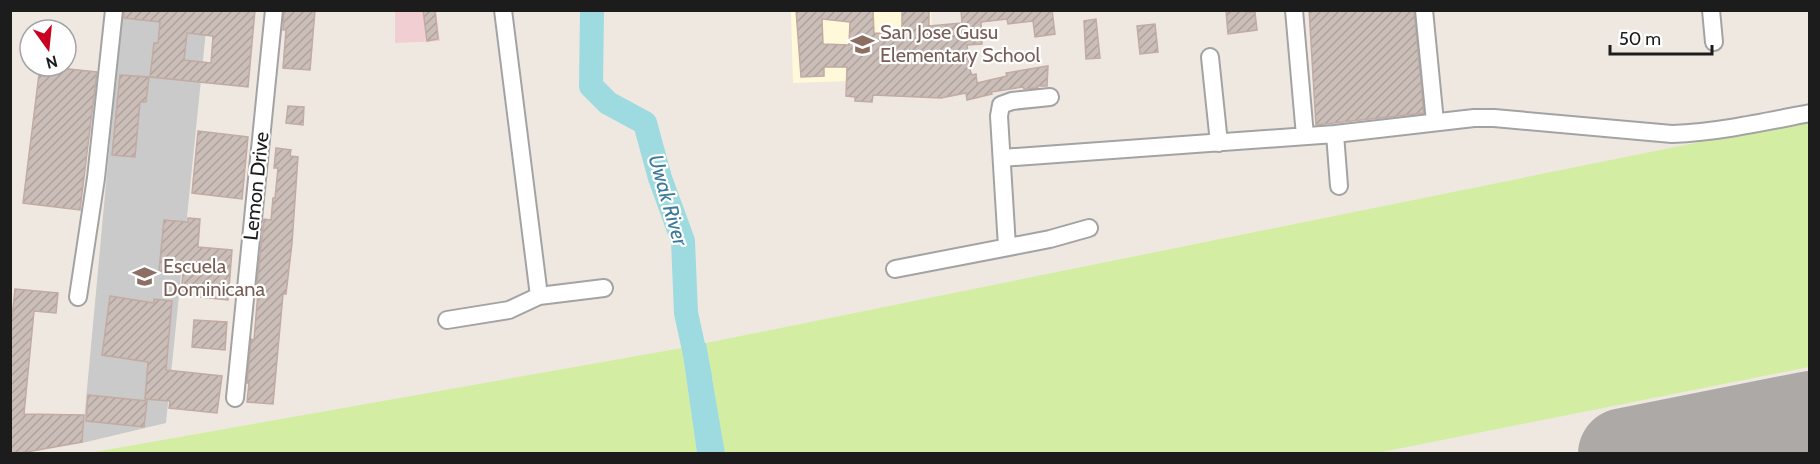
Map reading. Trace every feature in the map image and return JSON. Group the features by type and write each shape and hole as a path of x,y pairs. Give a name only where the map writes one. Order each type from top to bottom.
{"street":[{"path":"78,297 96,178 114,10"},
{"name":"Lemon Drive","path":"235,398 274,10"},
{"path":"503,10 540,296"},
{"path":"1294,10 1305,136"},
{"path":"1424,10 1435,122"},
{"path":"1711,10 1714,42"},
{"path":"1210,57 1219,143"},
{"path":"1007,247 999,116 1001,105 1012,101 1050,97"},
{"path":"1002,159 1335,134 1435,122 1494,118 1672,134 1717,131 1809,113"},
{"path":"1335,134 1338,186"},
{"path":"895,269 1050,239 1089,228"},
{"path":"447,320 509,310 540,296 604,288"}],"shaded area":[{"path":"122,11 208,11 166,423 82,443"},
{"path":"395,11 436,11 440,41 395,43"},
{"name":"San Jose Gusu Elementary School","path":"791,11 931,11 933,78 793,83"}],"green space":[{"path":"1809,120 1809,367 1377,453 725,454 706,343"},
{"path":"682,348 697,453 83,454"}],"water":[{"path":"706,343 725,453 697,453 682,348"}],"building":[{"path":"124,10 255,10 248,87 150,77 154,43 158,43 160,22 124,18","holes":["187,33 213,36 211,63 184,60"]},
{"path":"284,10 315,10 310,70 283,68 286,30 283,30"},
{"path":"423,10 435,10 438,39 427,41"},
{"path":"796,10 873,10 874,33 902,34 902,10 929,10 929,26 962,23 961,10 1052,10 1055,34 1035,37 1033,21 1008,24 1007,19 981,22 982,44 967,45 970,70 972,75 976,74 977,83 1007,76 1006,73 1048,66 1047,86 991,92 992,94 967,100 966,93 941,98 873,95 872,102 855,101 855,97 846,96 847,67 824,67 824,76 801,77","holes":["822,19 850,22 849,45 823,44"]},
{"path":"1226,10 1255,12 1257,30 1228,34"},
{"path":"1309,10 1414,10 1424,113 1316,125"},
{"path":"1096,19 1100,58 1086,59 1084,21"},
{"path":"1155,24 1158,52 1140,54 1137,26"},
{"path":"78,70 97,72 80,210 23,203 39,78 78,78"},
{"path":"120,75 149,77 146,102 140,102 135,157 112,155"},
{"path":"288,106 304,107 303,125 286,123"},
{"path":"198,131 248,137 242,199 192,193"},
{"path":"276,148 291,150 290,156 298,157 292,243 286,294 283,294 273,404 247,402 249,383 247,383 251,339 254,340 258,292 256,291 264,219 271,220 273,198 275,198 278,168 274,168"},
{"path":"188,218 200,219 198,247 232,250 228,300 181,295 183,273 159,271 164,220 188,222"},
{"path":"15,289 58,293 56,313 34,311 24,414 84,415 82,442 10,453 10,318 12,318"},
{"path":"110,296 154,303 154,299 172,301 166,370 222,376 217,413 169,408 170,401 145,399 148,362 102,355"},
{"path":"194,320 227,322 225,350 192,347"},
{"path":"88,395 147,401 144,427 86,421"}],"waterway":[{"name":"Uwak River","path":"592,10 591,86 608,103 645,123 660,178 683,241 686,313 700,377"}],"runway":[{"path":"1624,454 1810,417"}],"place":[{"name":"San Jose Gusu Elementary School","path":"862,44"},
{"name":"Escuela Dominicana","path":"145,277"}]}
